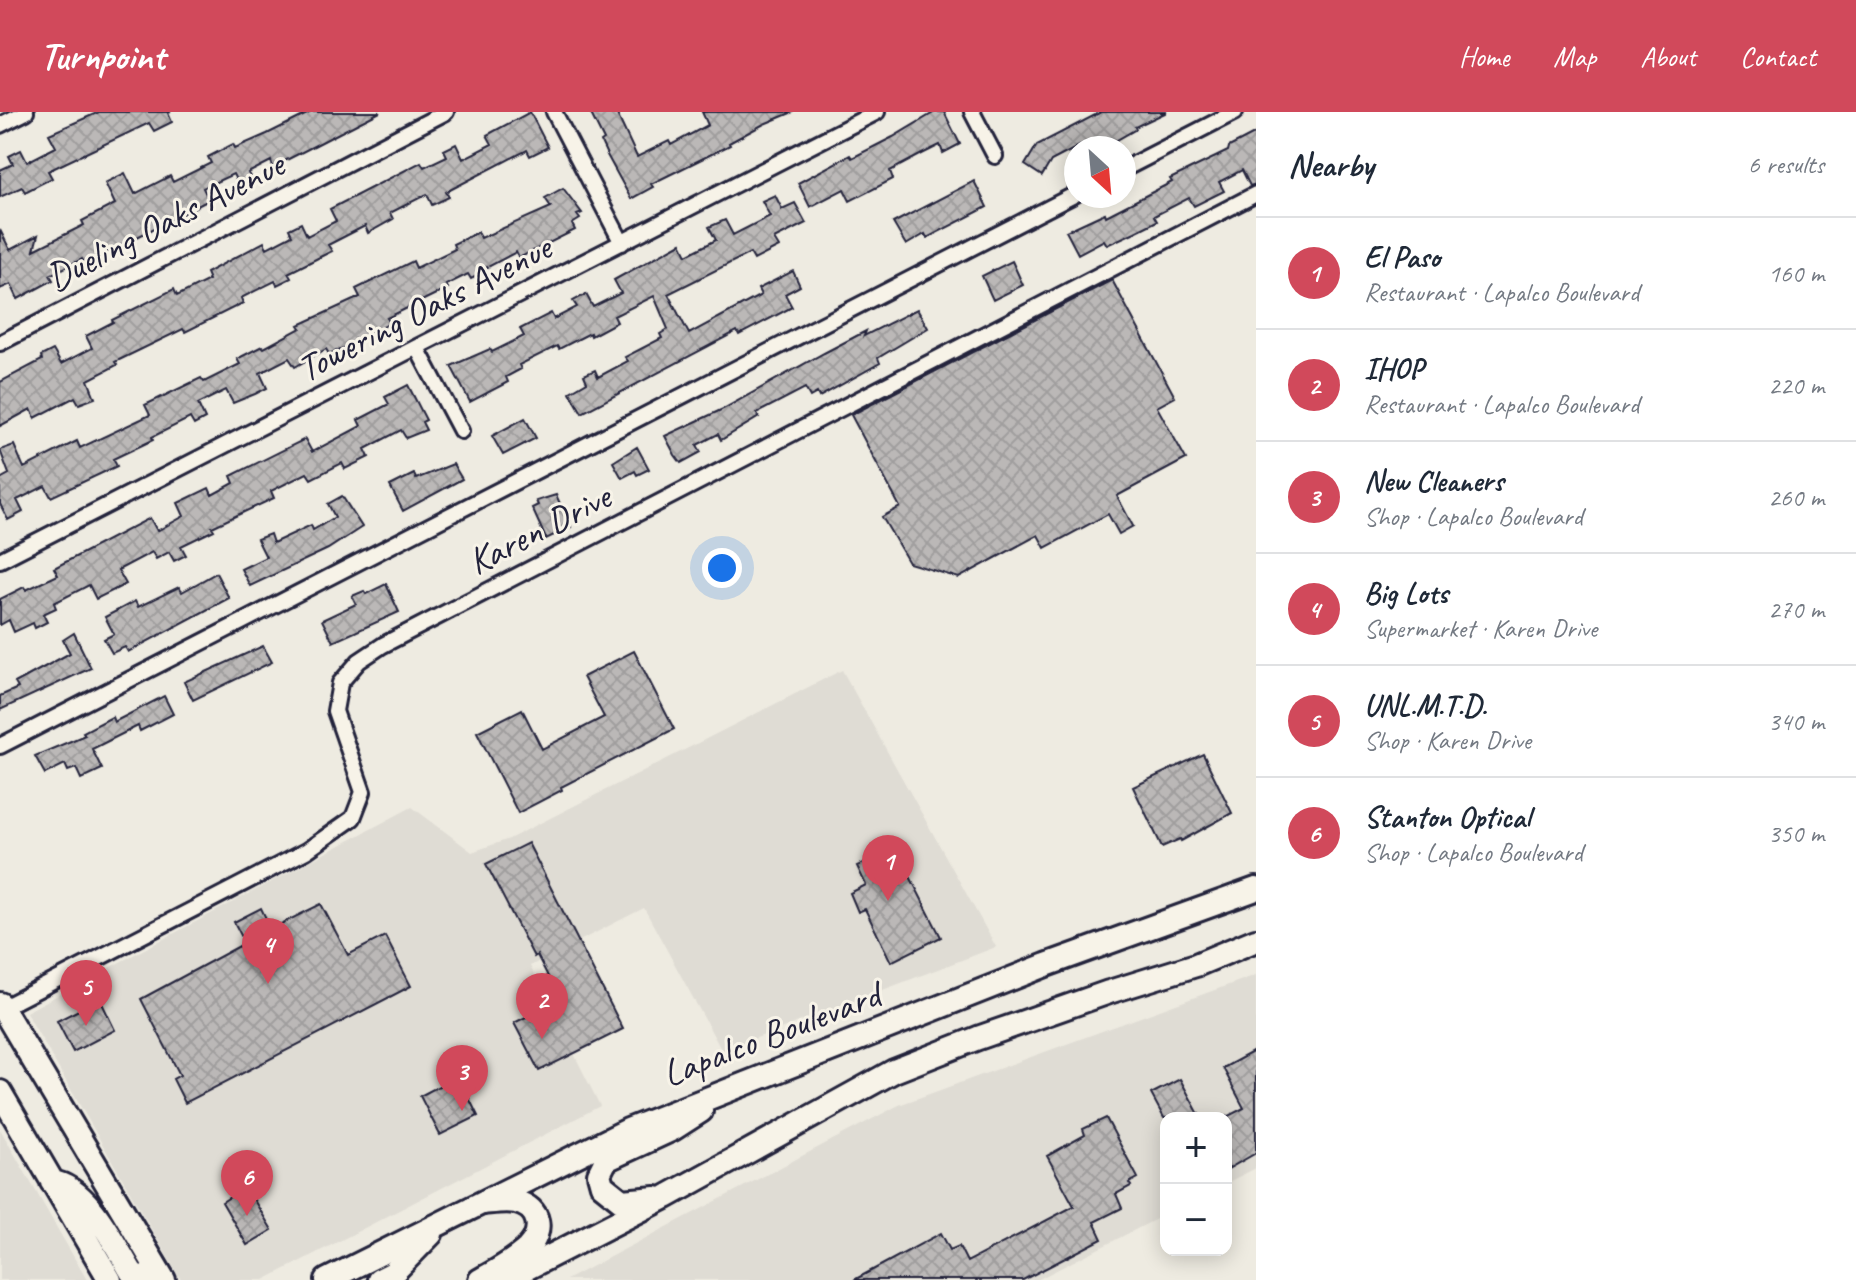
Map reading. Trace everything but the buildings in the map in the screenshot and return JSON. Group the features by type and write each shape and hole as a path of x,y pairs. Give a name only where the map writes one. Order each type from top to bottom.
{"main road":[{"name":"Lapalco Boulevard","path":"327,1280 628,1130 1046,965 1256,889"},
{"name":"Lapalco Boulevard","path":"504,1280 666,1197 894,1071 993,1033 1196,965 1256,940"},
{"path":"1,1006 161,1276 146,1278 132,1273 88,1205 74,1189 52,1182"},
{"path":"0,1035 23,1042"},
{"path":"666,1197 622,1201 602,1185 599,1174 606,1160 673,1129 738,1086"},
{"path":"0,1092 110,1280"},
{"path":"476,1204 515,1202 535,1214 540,1225 537,1237 527,1249 480,1280"},
{"path":"379,1280 393,1273 446,1219"}],"street":[{"path":"0,125 26,112"},
{"name":"Dueling Oaks Avenue","path":"0,343 446,112"},
{"path":"554,112 622,243"},
{"name":"Towering Oaks Avenue","path":"0,560 877,112"},
{"path":"972,112 995,156"},
{"path":"1136,163 1235,112"},
{"name":"Karen Drive","path":"1,1006 306,851 353,818 363,792 335,711 340,683 359,661 383,645 1256,194"},
{"path":"0,746 1064,200"},
{"path":"417,348 461,431"}],"shaded area":[{"path":"842,670 996,947 722,1051 644,908 530,966 600,1106 264,1280 181,1280 26,1012 412,807 472,852 509,839"},
{"path":"1256,975 1256,1168 1232,1180 1232,1112 1160,1112 1160,1217 1037,1280 566,1280 899,1105"},
{"path":"0,1129 87,1280 0,1280"}],"place":[{"name":"El Paso","path":"888,901"},
{"name":"Big Lots","path":"268,984"},
{"name":"UNL.M.T.D.","path":"86,1026"},
{"name":"IHOP","path":"542,1039"},
{"name":"New Cleaners","path":"462,1111"},
{"name":"Stanton Optical","path":"247,1216"}]}
